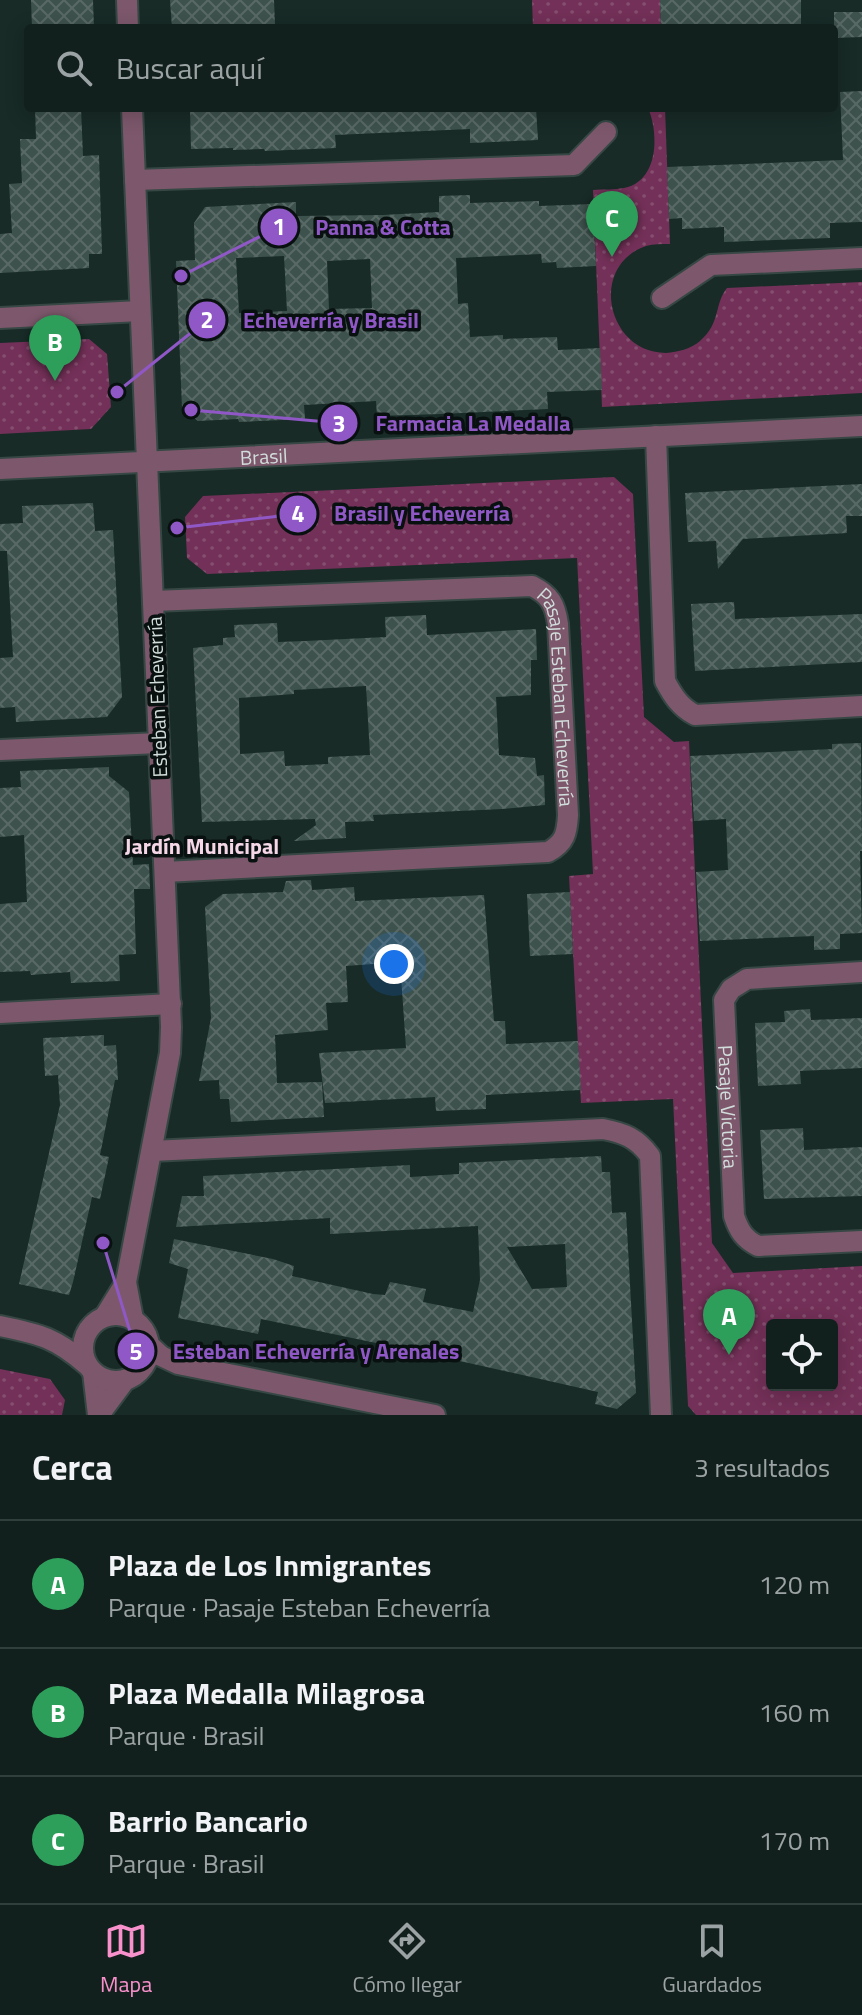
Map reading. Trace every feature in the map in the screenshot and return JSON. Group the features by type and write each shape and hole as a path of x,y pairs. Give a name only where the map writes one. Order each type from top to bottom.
{"street":[{"path":"127,0 128,24"},
{"name":"Esteban Echeverría","path":"132,112 171,1004 170,1053 126,1282 133,1319"},
{"path":"135,180 574,165 606,132"},
{"path":"662,298 711,265 862,258"},
{"path":"0,318 140,311"},
{"name":"Brasil","path":"0,469 862,426"},
{"path":"656,436 665,681 676,700 695,715 862,706"},
{"name":"Pasaje Esteban Echeverría","path":"153,601 532,586 546,593 555,605 568,815 567,833 560,846 548,852 165,872"},
{"path":"0,750 159,743"},
{"name":"Pasaje Victoria","path":"862,972 747,979 731,989 724,1000 734,1216 738,1229 746,1240 758,1246 862,1241"},
{"path":"0,1013 171,1004"},
{"path":"152,1151 603,1129 624,1133 641,1144 650,1156 661,1415"},
{"name":"Esteban Echeverría","path":"98,1321 126,1282"},
{"path":"44,1335 71,1332 114,1314 133,1319 147,1334 149,1357 99,1415"},
{"path":"98,1321 83,1344 99,1415"},
{"path":"0,1326 44,1335 61,1344 108,1381 130,1378 153,1367 178,1364"},
{"path":"150,1346 161,1356 178,1364 435,1415"}],"shaded area":[{"path":"532,0 660,0 661,24 533,24"},
{"path":"650,112 665,112 670,244 646,246 628,256 616,271 611,289 612,307 618,324 630,339 646,349 675,352 693,346 707,334 727,288 862,282 862,393 602,407 593,190 624,188 636,184 644,176 653,155"},
{"path":"89,339 107,354 111,407 91,429 0,434 0,343"},
{"path":"614,477 633,494 644,717 674,742 689,741 712,1243 733,1273 862,1266 862,1415 696,1415 688,1406 673,1099 581,1103 569,876 593,874 577,558 207,574 187,558 185,517 203,496"},
{"path":"0,1369 50,1379 65,1400 62,1415 0,1415"}],"building":[{"path":"31,0 93,0 94,24 32,24"},
{"path":"170,0 274,0 275,24 172,24"},
{"path":"660,0 801,0 801,24 661,24"},
{"path":"834,12 862,12 862,37 838,38 838,24 834,24"},
{"path":"862,91 862,222 830,223 830,238 724,242 724,227 682,229 682,218 669,219 667,167 843,160 840,92"},
{"path":"35,112 81,112 83,156 99,155 102,254 89,254 89,268 0,273 0,234 12,233 9,184 22,183 20,139 36,139"},
{"path":"190,112 536,112 538,140 470,143 470,129 335,135 336,148 265,151 191,149"},
{"path":"470,195 470,203 539,201 539,206 593,204 596,266 557,268 556,262 542,263 541,254 456,258 458,304 468,303 470,337 557,337 558,350 600,348 602,390 547,392 548,409 441,414 377,416 376,401 304,405 305,419 239,422 238,419 198,421 182,408 176,261 195,260 194,223 205,207 296,202 296,216 383,215 439,212 439,196","holes":["284,256 287,311 239,313 236,258","370,259 372,308 329,309 327,261"]},
{"path":"862,484 862,516 846,516 847,533 743,539 718,569 716,541 688,542 685,493"},
{"path":"93,503 95,531 113,530 122,697 107,717 16,722 15,707 0,708 0,658 13,657 7,551 0,551 0,524 23,523 22,506"},
{"path":"734,602 735,619 862,614 862,662 695,671 691,604"},
{"path":"426,615 427,635 536,629 537,660 531,660 531,695 496,697 499,755 535,758 537,776 544,775 545,805 373,815 374,821 345,822 346,838 294,841 316,825 315,819 202,822 193,648 223,645 223,638 235,637 234,625 277,623 278,642 386,637 385,617","holes":["366,686 370,755 328,757 328,764 285,766 284,751 240,754 239,698 294,694 294,690"]},
{"path":"861,743 862,933 840,934 840,949 814,950 814,936 700,941 696,872 728,870 726,819 694,821 690,756 832,749 832,744"},
{"path":"109,767 109,776 129,792 133,865 149,864 150,889 134,889 136,954 119,955 120,981 71,983 70,972 31,975 30,971 0,972 0,904 27,902 24,835 0,837 0,788 21,787 20,771"},
{"path":"311,880 312,890 354,887 355,901 484,895 494,1021 505,1021 506,1044 578,1041 581,1090 486,1095 486,1109 436,1111 435,1097 325,1103 319,1053 406,1048 400,962 346,966 348,1002 326,1003 328,1030 275,1035 277,1083 322,1082 324,1117 231,1122 229,1099 220,1099 219,1080 199,1081 211,1018 205,907 223,894 283,892 286,881"},
{"path":"570,892 573,954 530,956 527,894"},
{"path":"810,1009 811,1020 862,1018 862,1068 800,1071 801,1084 758,1086 755,1023 785,1022 784,1011"},
{"path":"104,1035 104,1046 116,1045 118,1080 115,1080 100,1155 109,1157 100,1199 92,1197 69,1295 19,1284 60,1105 58,1075 45,1076 43,1038"},
{"path":"803,1128 804,1150 862,1147 862,1196 764,1199 760,1130"},
{"path":"601,1156 602,1172 610,1172 612,1213 626,1212 636,1393 617,1409 595,1404 598,1392 261,1319 258,1334 178,1318 188,1269 169,1263 174,1239 273,1259 294,1266 292,1276 373,1294 385,1295 390,1282 426,1289 423,1302 473,1312 480,1280 478,1226 330,1234 330,1218 176,1227 182,1196 204,1196 203,1176 410,1165 410,1177 459,1174 459,1163","holes":["565,1244 567,1287 532,1289 507,1247"]}],"place":[{"name":"Barrio Bancario","path":"612,257"},
{"name":"Panna & Cotta","path":"181,276"},
{"name":"Plaza Medalla Milagrosa","path":"55,381"},
{"name":"Echeverría y Brasil","path":"117,392"},
{"name":"Farmacia La Medalla","path":"191,410"},
{"name":"Brasil y Echeverría","path":"177,528"},
{"name":"Esteban Echeverría y Arenales","path":"103,1243"},
{"name":"Plaza de Los Inmigrantes","path":"729,1355"}],"district":[{"name":"Jardín Municipal","path":"202,846"}]}
